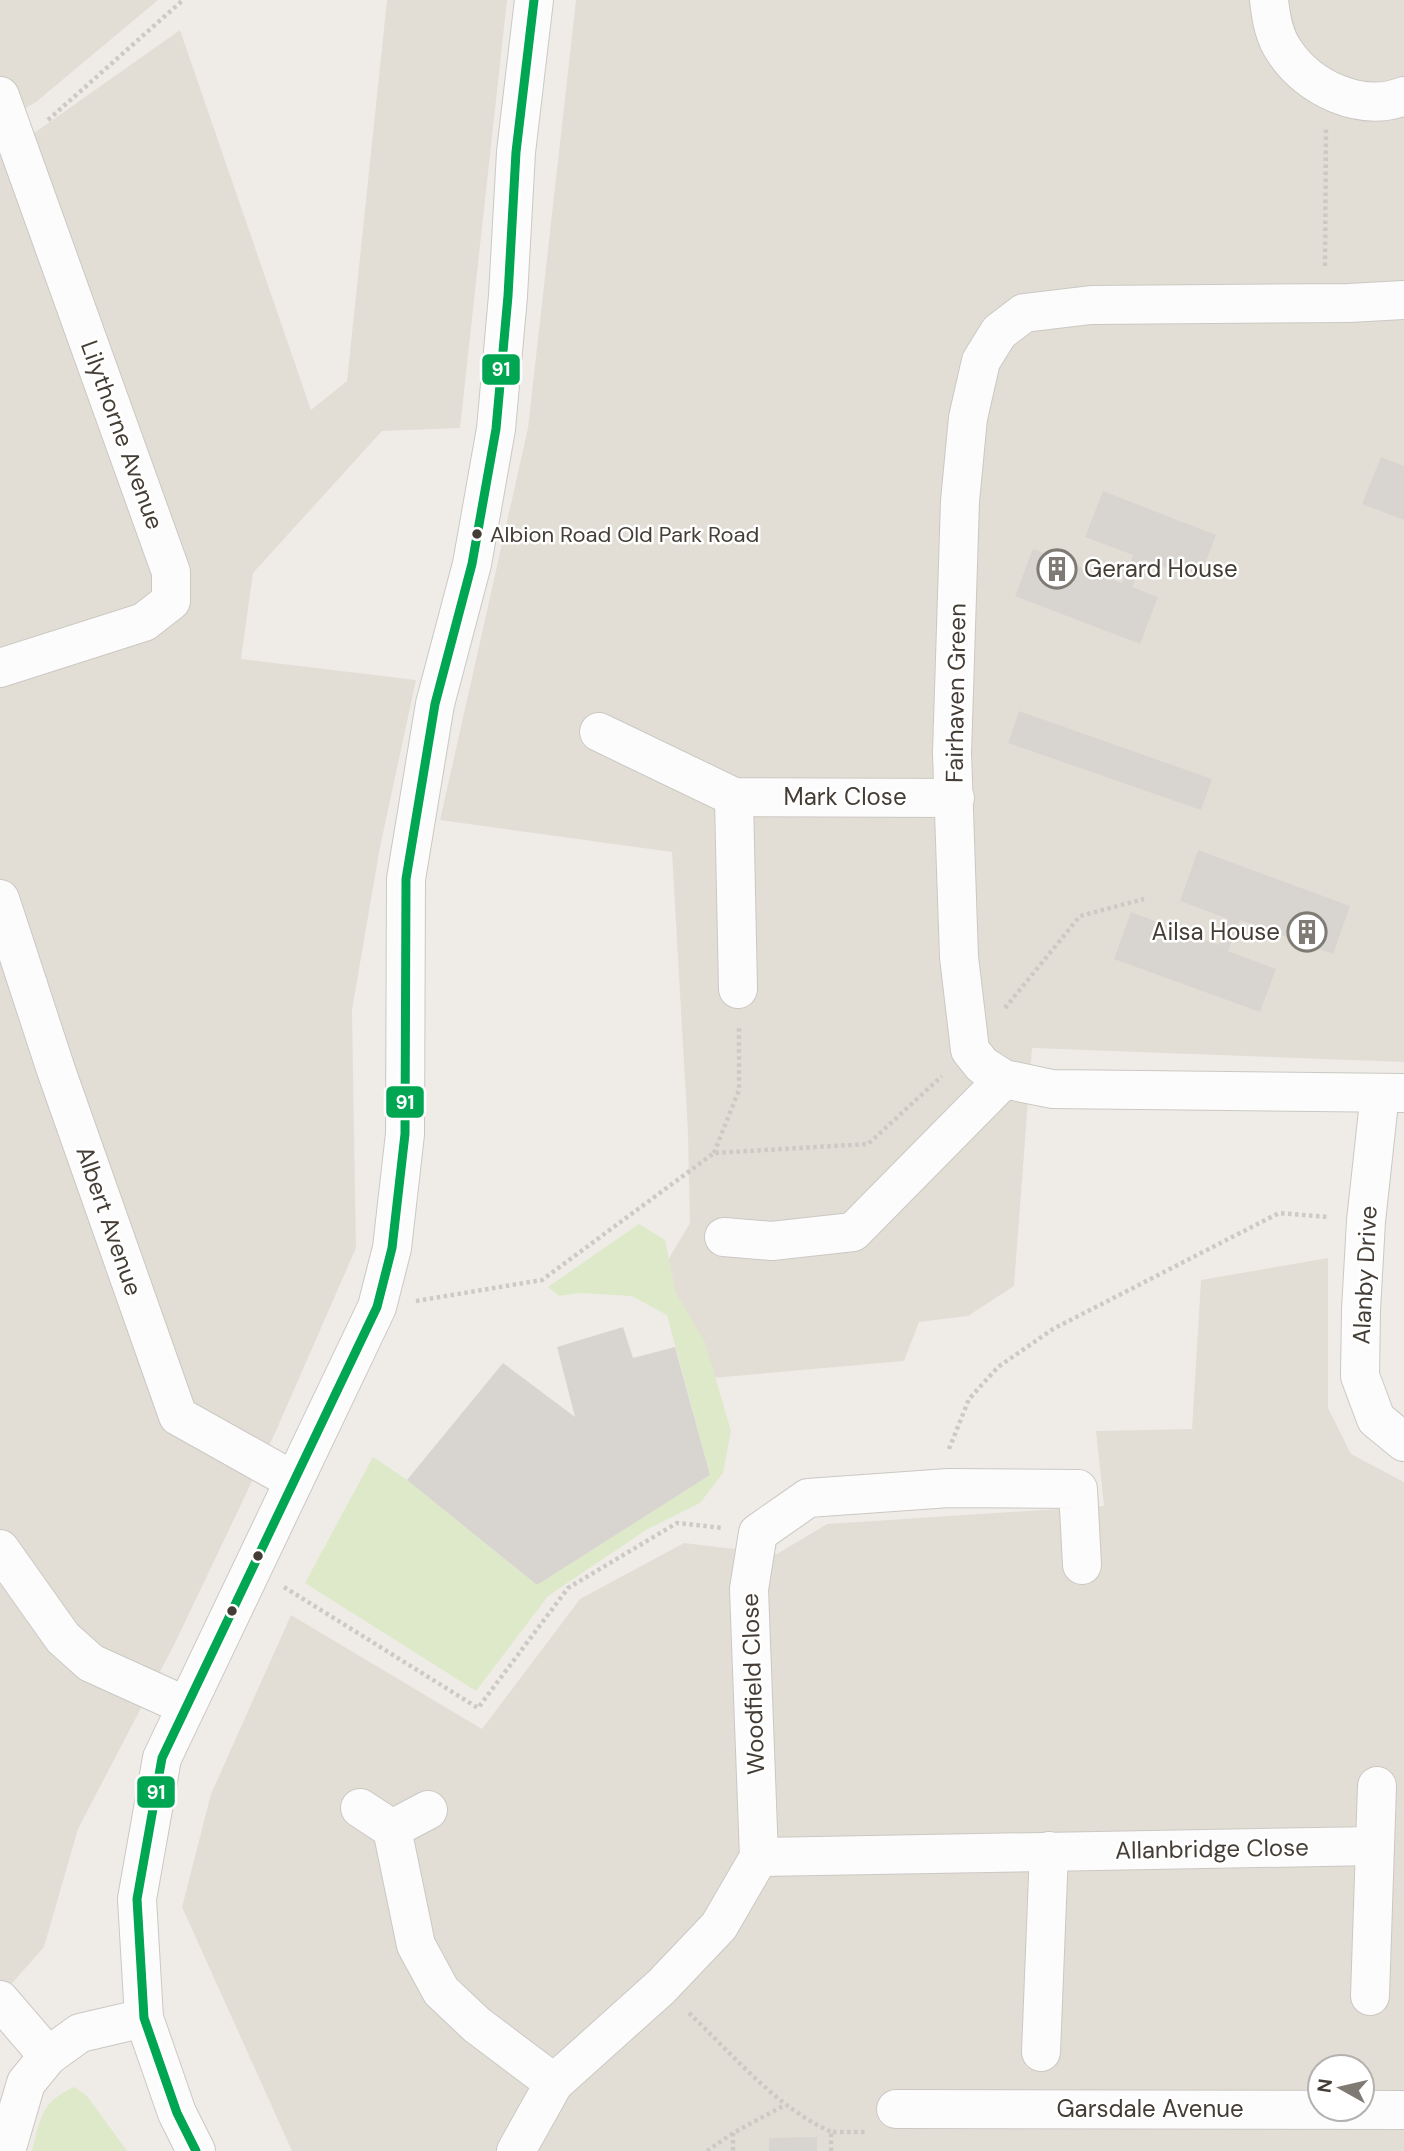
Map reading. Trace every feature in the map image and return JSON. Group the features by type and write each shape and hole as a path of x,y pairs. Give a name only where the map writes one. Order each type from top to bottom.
{"street":[{"path":"196,2151 177,2113 144,2018 137,1899 162,1758 377,1307 392,1248 405,1134 406,880 435,704 472,564 496,429 508,296 516,152 534,0"},
{"path":"1269,0 1272,23 1283,50 1302,73 1326,90 1360,100 1396,99 1404,96"},
{"name":"Lilythorne Avenue","path":"0,96 171,572 171,601 144,622 0,668"},
{"name":"Fairhaven Green","path":"970,1050 959,957 952,753 960,501 968,418 981,361 999,332 1024,313 1091,305 1404,300"},
{"name":"Mark Close","path":"599,732 734,797 955,798"},
{"path":"734,797 738,989"},
{"name":"Albert Avenue","path":"0,899 56,1070 178,1416 294,1481"},
{"path":"970,1050 982,1065 1004,1079 1052,1089 1392,1093"},
{"path":"724,1237 772,1241 853,1233 1004,1079"},
{"name":"Alanby Drive","path":"1392,1093 1366,1221 1360,1376 1376,1419 1404,1442"},
{"path":"758,1532 808,1498 949,1488 1078,1489 1082,1565"},
{"name":"Woodfield Close","path":"758,1532 749,1589 759,1857"},
{"path":"0,1549 63,1638 91,1663 187,1706"},
{"path":"1370,1996 1377,1786"},
{"path":"360,1808 392,1829 416,1944 441,1991 477,2025 554,2083"},
{"path":"392,1829 428,1810"},
{"name":"Allanbridge Close","path":"759,1857 1375,1846"},
{"path":"1041,2052 1049,1851"},
{"path":"516,2151 554,2083 661,1987 719,1926 759,1857"},
{"path":"0,2000 48,2056"},
{"path":"6,2151 26,2083 48,2056 80,2033 144,2018"},
{"name":"Garsdale Avenue","path":"896,2109 1404,2110"}],"path":[{"path":"19,146 183,0"},
{"path":"1325,302 1326,90"},
{"path":"713,1153 868,1144 970,1050 1080,916 1144,899"},
{"path":"377,1307 542,1280 713,1153 739,1090 738,989"},
{"path":"949,1488 948,1450 969,1399 998,1367 1053,1329 1279,1213 1366,1221"},
{"path":"252,1567 478,1708 568,1588 677,1523 758,1532"},
{"path":"661,1987 785,2105 803,2118 831,2132 893,2128 896,2109"},
{"path":"707,2151 733,2133 785,2105"},
{"path":"831,2132 831,2151"},
{"path":"733,2133 733,2151"}],"shaded area":[{"path":"0,0 158,0 36,102 0,123"},
{"path":"387,0 507,0 460,428 382,431 253,573 241,659 416,680 380,847 352,1010 356,1248 276,1431 176,1641 78,1829 44,1947 0,1997 0,157 180,30 311,410 347,381"},
{"path":"576,0 1404,0 1404,1062 1032,1048 1014,1286 968,1316 919,1322 904,1361 701,1379 662,1270 690,1223 688,1134 672,852 440,820 528,428"},
{"path":"1328,1258 1328,1408 1351,1454 1404,1482 1404,2151 292,2151 182,1907 211,1794 291,1615 482,1729 580,1599 684,1543 777,1554 827,1524 1104,1506 1096,1431 1192,1429 1201,1280"}],"green space":[{"path":"639,1224 665,1240 676,1293 705,1342 731,1431 723,1473 700,1503 646,1530 548,1596 476,1691 305,1583 373,1457 407,1480 537,1585 710,1475 667,1315 632,1296 580,1293 559,1296 548,1287"},
{"path":"74,2087 87,2096 127,2151 32,2151 40,2120 48,2106 54,2099"}],"building":[{"path":"1381,457 1404,466 1404,520 1362,504"},
{"name":"Gerard House","path":"1103,491 1216,535 1199,580 1143,559 1132,587 1158,597 1140,644 1015,596 1033,549 1122,583 1133,555 1085,537"},
{"path":"1019,711 1212,779 1201,810 1008,743"},
{"name":"Ailsa House","path":"1198,850 1350,906 1333,954 1240,920 1228,951 1276,969 1260,1012 1114,959 1131,912 1219,945 1228,919 1180,901"},
{"path":"623,1327 633,1358 675,1347 710,1475 537,1585 407,1480 503,1363 575,1417 557,1347"},
{"path":"817,2137 817,2151 769,2151 769,2138"}],"transit line":[{"name":"91","path":"196,2151 177,2113 144,2018 137,1899 162,1758 377,1307 392,1248 405,1134 406,879 435,704 472,564 496,429 508,296 516,152 534,0"}],"place":[{"name":"Albion Road Old Park Road","path":"477,534"},
{"name":"Gerard House","path":"1057,569"},
{"name":"Ailsa House","path":"1307,932"}]}
